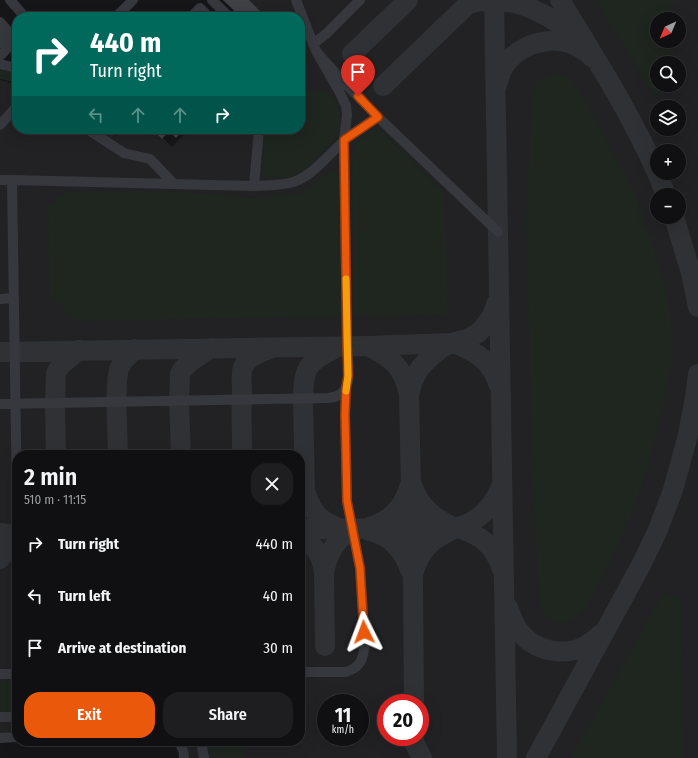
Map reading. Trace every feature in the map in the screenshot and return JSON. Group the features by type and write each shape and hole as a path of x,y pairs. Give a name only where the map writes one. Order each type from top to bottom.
{"street":[{"path":"10,0 21,12"},
{"path":"121,12 133,0"},
{"path":"196,12 207,0"},
{"path":"212,0 224,12"},
{"path":"296,0 301,12"},
{"path":"315,47 360,0"},
{"path":"200,8 204,12"},
{"path":"305,22 315,47 346,106 347,115 344,140 348,376 345,414 347,501 360,568 365,645 361,661 350,671 305,672"},
{"path":"2,25 12,35"},
{"path":"0,43 2,39 2,25"},
{"path":"0,56 6,51 12,42"},
{"path":"315,47 338,76 378,117 498,232"},
{"path":"0,64 12,67"},
{"path":"0,125 12,112"},
{"path":"0,180 254,186 289,183 297,181 322,163 344,140 378,117"},
{"path":"95,134 124,153 150,159 174,184"},
{"path":"254,186 259,134"},
{"path":"12,180 16,450"},
{"path":"0,299 14,298"},
{"path":"0,404 334,398 344,392 346,388"},
{"path":"0,674 12,674"},
{"path":"0,717 12,717"},
{"path":"0,738 12,737"},
{"path":"181,746 184,758"},
{"path":"202,746 204,758"}],"shaded area":[{"path":"223,0 698,0 698,758 187,758 185,746 305,746 305,450 12,450 12,733 0,734 0,80 12,83 12,134 113,134 115,136 118,134 156,134 161,139 163,138 172,147 185,134 305,134 305,12 236,12"},
{"path":"596,0 671,0 671,12 650,12 650,48 672,48 672,56 650,56 650,88"},
{"path":"0,70 12,71 12,82 0,79"},
{"path":"559,74 566,76 573,82 588,105 625,174 640,208 668,297 672,335 672,360 648,468 624,532 608,567 584,610 572,620 563,623 553,621 545,614 540,604 533,494 526,221 533,90 541,79"},
{"path":"324,90 337,102 339,108 339,131 334,140 305,170 294,177 266,179 263,177 262,173 265,134 305,134 305,92"},
{"path":"652,92 662,92 654,95"},
{"path":"374,129 380,130 445,193 448,315 354,316 352,161 355,144"},
{"path":"331,172 338,174 341,181 343,316 76,321 49,294 48,207 58,198 69,192 164,191 251,198 297,194 307,190 324,174"},
{"path":"663,593 681,600 684,758 571,758"},
{"path":"0,681 12,681 12,714 0,714"},
{"path":"208,746 243,746 243,758 209,758"}],"building":[{"path":"223,0 249,0 261,12 236,12"},
{"path":"156,134 166,134 162,139"},
{"path":"172,134 180,134 176,138"}],"taxiway":[{"path":"352,54 408,0"},
{"path":"383,86 467,5 484,0"},
{"path":"494,0 507,758"},
{"path":"499,0 521,5 542,14 561,25 578,39"},
{"path":"560,0 599,63 650,158"},
{"path":"497,85 502,70 509,60 527,47 538,43 550,41 573,45 586,52 593,58"},
{"path":"660,180 663,188"},
{"path":"676,224 691,273 698,307"},
{"path":"0,352 368,346 452,343 467,339 478,333 492,316 497,302"},
{"path":"409,395 418,370 431,356 446,345 452,344 463,347 482,359 494,373 499,386"},
{"path":"368,346 384,355 396,365 404,378 409,395 414,694"},
{"path":"304,450 303,388 306,372 314,361 320,356 338,347"},
{"path":"181,450 179,401 180,374 191,361 211,348"},
{"path":"118,450 117,382 121,365 135,349"},
{"path":"242,450 242,371 246,362 252,357 270,349"},
{"path":"56,450 56,373 61,365 79,350"},
{"path":"536,758 640,567 657,532 673,490 687,439 698,374"},
{"path":"412,484 419,499 428,511 440,520 455,528"},
{"path":"305,529 410,528 440,530 452,528 473,521 486,511 495,499 502,484"},
{"path":"369,527 376,525 395,513 407,494 409,487"},
{"path":"305,491 311,506 318,516 326,522 341,529"},
{"path":"457,528 473,534 486,542 495,553 502,569"},
{"path":"325,646 325,567 328,557 336,543 346,535 359,529"},
{"path":"414,571 424,550 434,541 454,529"},
{"path":"369,531 377,533 390,540 400,550 410,570"},
{"path":"0,533 12,534"},
{"path":"305,538 319,555 324,572"},
{"path":"0,559 12,546"},
{"path":"508,607 520,632 526,639 541,648 559,651 577,649 590,643 602,633"},
{"path":"416,746 422,758"}],"slow traffic":[{"path":"346,279 348,382 346,391"}],"route":[{"path":"358,96 378,117 344,140 348,376 345,414 347,501 360,568 364,632"}]}
